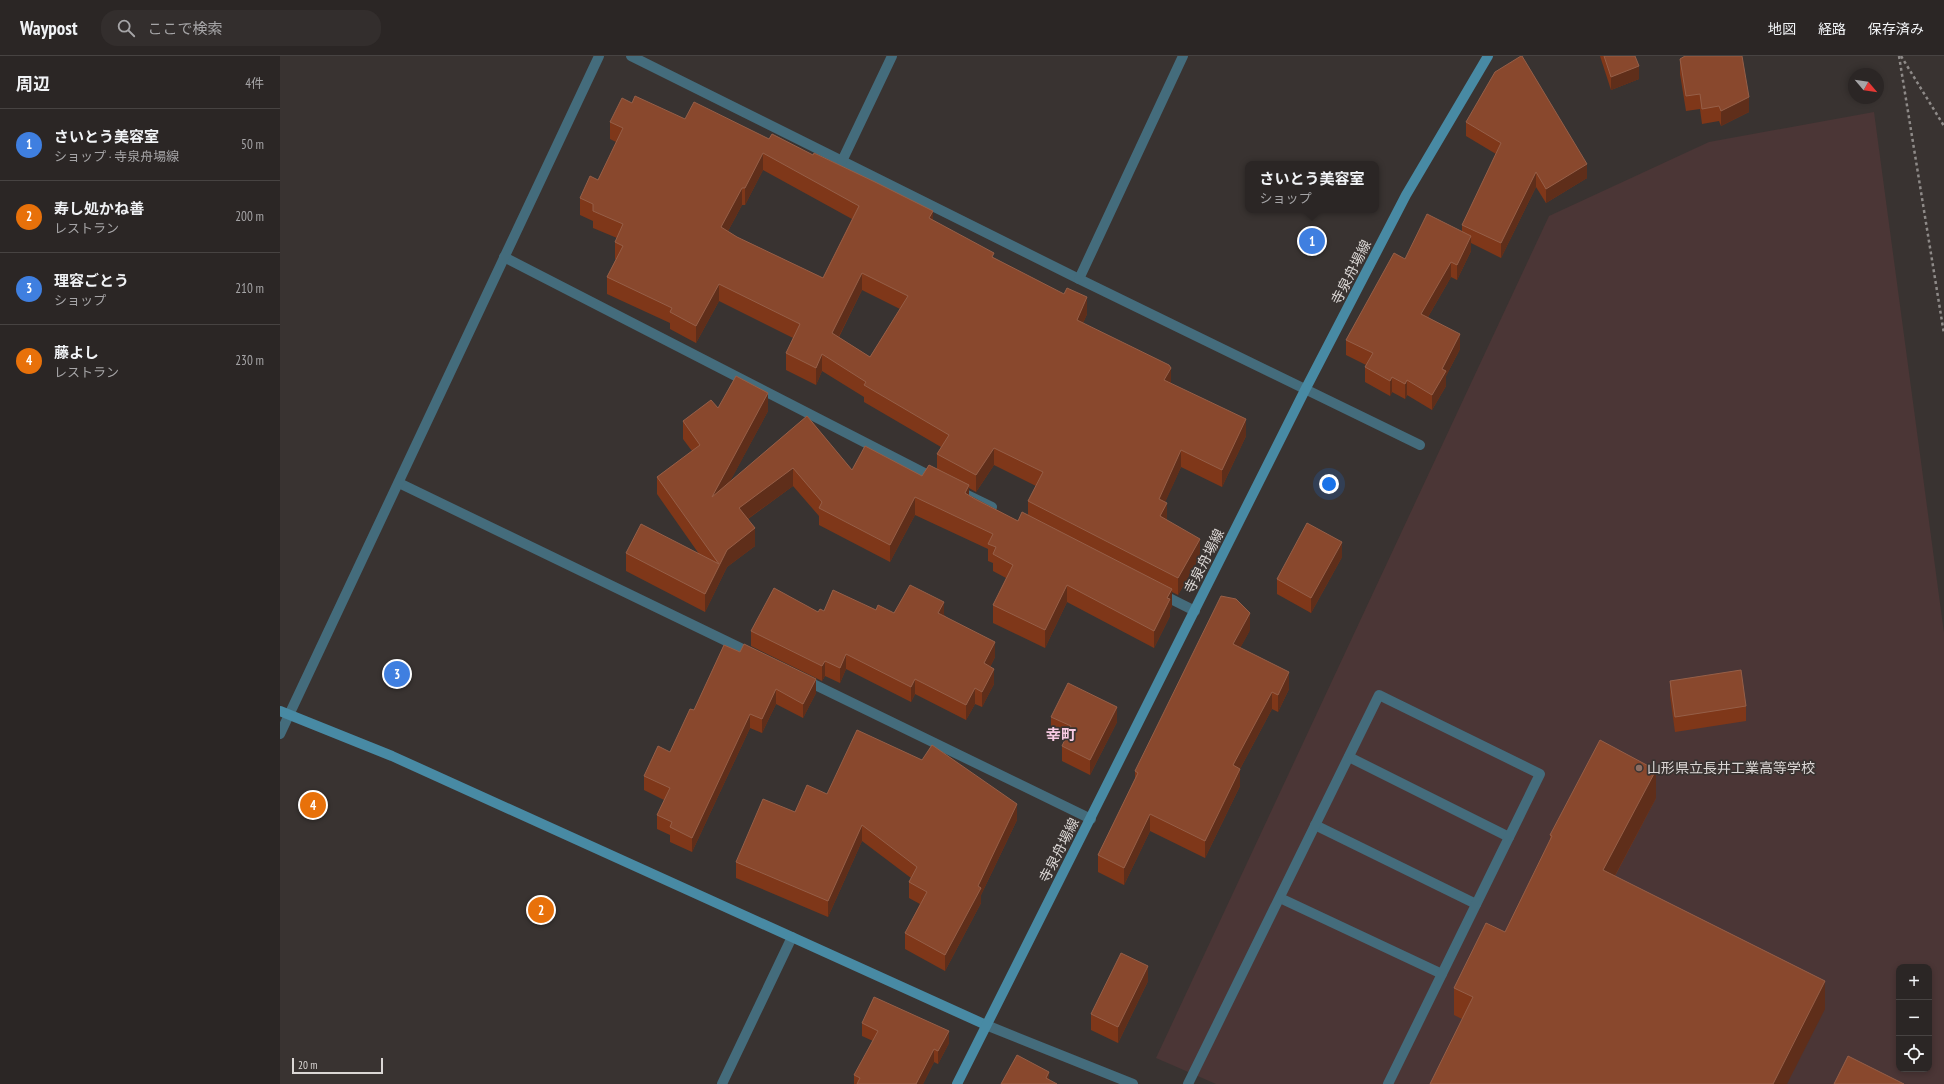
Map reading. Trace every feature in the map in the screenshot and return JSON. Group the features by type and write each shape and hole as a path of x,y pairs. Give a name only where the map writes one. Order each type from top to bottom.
{"main road":[{"name":"寺泉舟場線","path":"957,1084 1305,390 1406,194 1488,56"},
{"path":"285,713 392,756 986,1025"}],"street":[{"path":"280,734 285,713 399,483 599,56"},
{"path":"631,56 1078,279 1420,445"},
{"path":"842,161 892,56"},
{"path":"1078,279 1183,56"},
{"path":"504,258 1002,513"},
{"path":"399,483 763,659"},
{"path":"1152,589 1194,611"},
{"path":"798,677 1091,818"},
{"path":"1188,1084 1379,695 1540,774 1388,1084"},
{"path":"1349,757 1509,837"},
{"path":"1315,825 1476,904"},
{"path":"1280,898 1442,974"},
{"path":"722,1084 792,937"},
{"path":"986,1025 1133,1084"}],"path":[{"path":"1900,56 1944,126"},
{"path":"1900,56 1944,334"}],"shaded area":[{"name":"山形県立長井工業高等学校","path":"1874,112 1944,633 1944,1084 1216,1084 1156,1058 1549,216 1709,142"}],"building":[{"path":"1521,56 1587,164 1546,189 1536,172 1501,243 1462,225 1501,143 1466,122 1495,72"},
{"path":"1604,56 1635,56 1639,66 1611,77"},
{"path":"1685,56 1742,56 1749,97 1721,111 1719,106 1702,109 1700,94 1686,96 1680,59"},
{"path":"635,96 685,119 694,102 769,139 772,134 813,155 814,153 933,211 929,218 994,253 992,257 1064,294 1067,288 1087,297 1077,320 1169,365 1171,368 1164,380 1246,419 1222,470 1181,450 1159,499 1167,503 1160,516 1200,539 1178,578 1028,501 1043,472 994,448 976,475 937,454 949,435 864,385 866,382 822,354 816,368 786,353 800,324 719,284 696,326 670,312 672,308 607,277 623,246 615,242 623,224 593,211 593,204 580,198 590,176 598,180 623,128 610,122 622,98 632,103","holes":["763,153 859,206 823,278 737,237 721,227 742,188 745,188","862,273 908,296 870,357 832,333"]},
{"path":"1427,214 1471,236 1457,265 1451,262 1421,314 1460,334 1442,369 1446,371 1432,395 1407,380 1405,384 1392,377 1390,381 1365,367 1373,353 1346,340 1394,253 1405,259"},
{"path":"736,376 768,393 712,497 807,416 852,470 865,446 922,476 929,465 969,485 965,493 1018,521 1022,512 1172,589 1167,598 1170,599 1154,631 1067,585 1045,630 993,605 1013,565 993,554 996,547 988,544 993,534 915,497 890,545 819,508 822,502 793,468 739,508 755,528 727,550 705,594 626,553 641,524 719,564 657,477 700,445 683,421 711,400 718,408"},
{"path":"1307,523 1342,542 1311,598 1277,579"},
{"path":"910,585 944,602 938,613 995,642 984,663 994,669 982,692 975,688 966,705 915,679 911,687 846,654 840,668 825,661 822,666 751,631 774,588 818,612 820,609 824,611 833,590 876,610 878,605 894,613"},
{"path":"1221,596 1236,599 1250,613 1233,644 1289,672 1278,695 1272,692 1233,765 1240,769 1205,841 1150,814 1124,868 1098,855 1138,773 1135,771"},
{"path":"744,644 816,679 803,704 776,689 762,719 750,714 692,838 670,827 672,822 657,815 670,788 644,776 658,746 670,752 690,709 694,710 724,645 740,652"},
{"path":"1741,670 1746,706 1675,717 1670,681"},
{"path":"1068,683 1117,707 1090,760 1062,746 1071,726 1051,717"},
{"path":"857,730 922,760 932,745 1017,804 978,886 981,888 945,955 905,933 927,892 909,882 917,867 862,825 828,901 736,862 763,799 795,812 807,785 827,794"},
{"path":"1600,740 1656,770 1603,870 1825,981 1773,1084 1430,1084 1473,997 1454,988 1486,923 1505,932 1552,836 1550,835"},
{"path":"1121,953 1148,966 1118,1027 1091,1014"},
{"path":"874,997 949,1031 938,1051 934,1049 916,1084 857,1084 860,1078 854,1075 878,1031 862,1023"},
{"path":"1017,1055 1049,1072 1046,1078 1057,1084 1001,1084"},
{"path":"1848,1056 1904,1084 1834,1084"}],"place":[{"name":"さいとう美容室","path":"1312,241"},
{"name":"理容ごとう","path":"397,674"},
{"name":"山形県立長井工業高等学校","path":"1639,768"},
{"name":"藤よし","path":"313,805"},
{"name":"寿し処かね善","path":"541,910"}],"district":[{"name":"幸町","path":"1061,734"}]}
